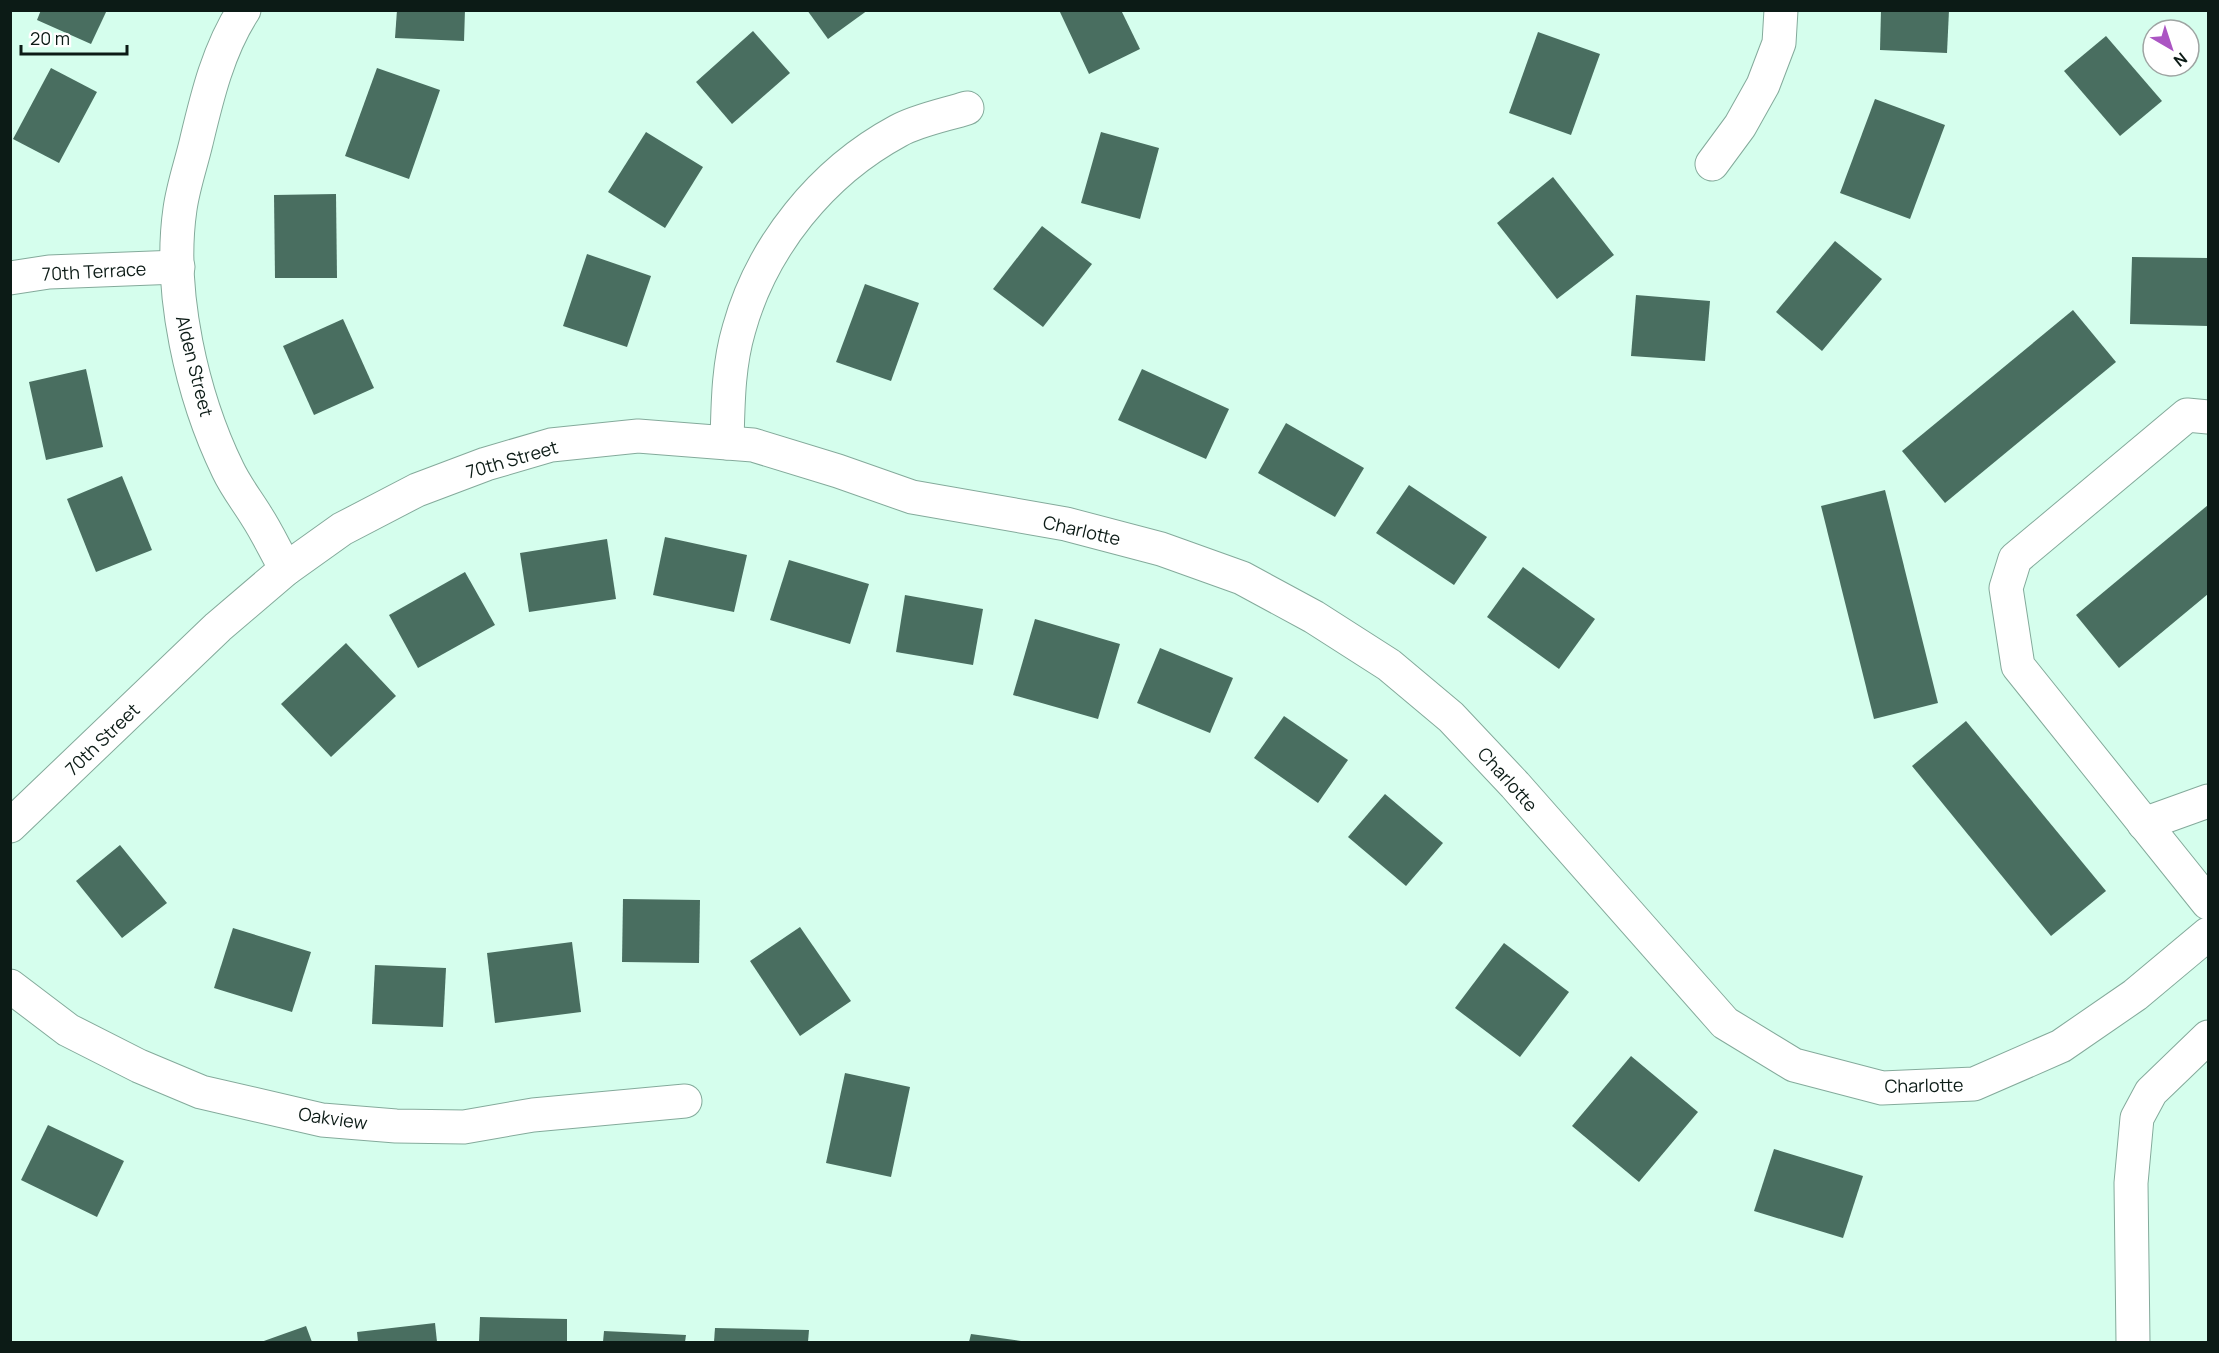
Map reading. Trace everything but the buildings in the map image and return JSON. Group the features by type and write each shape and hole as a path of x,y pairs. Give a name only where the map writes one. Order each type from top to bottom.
{"street":[{"name":"Alden Street","path":"244,10 217,64 180,209 177,267 180,316 210,428 229,471 259,519 285,569"},
{"path":"1712,164 1740,126 1763,85 1779,43 1781,10"},
{"path":"727,443 730,382 738,330 771,252 827,182 862,153 900,130 967,108"},
{"name":"70th Terrace","path":"10,278 49,272 177,267"},
{"path":"2208,417 2187,415 2014,559 2006,588 2018,666 2208,903"},
{"name":"70th Street","path":"10,826 218,627 285,569 342,529 417,490 486,464 551,445 638,436 727,443"},
{"name":"Charlotte","path":"727,443 753,444 912,497 1066,524 1161,549 1242,578 1314,617 1389,665 1452,717 1725,1023 1794,1065 1882,1088 1974,1084 2061,1046 2135,995 2208,934"},
{"path":"2144,824 2208,801"},
{"name":"Oakview","path":"10,986 68,1030 139,1066 201,1092 322,1120 396,1126 464,1126 533,1115 685,1101"},
{"path":"2133,1342 2131,1183 2137,1118 2151,1092 2208,1037"}]}
